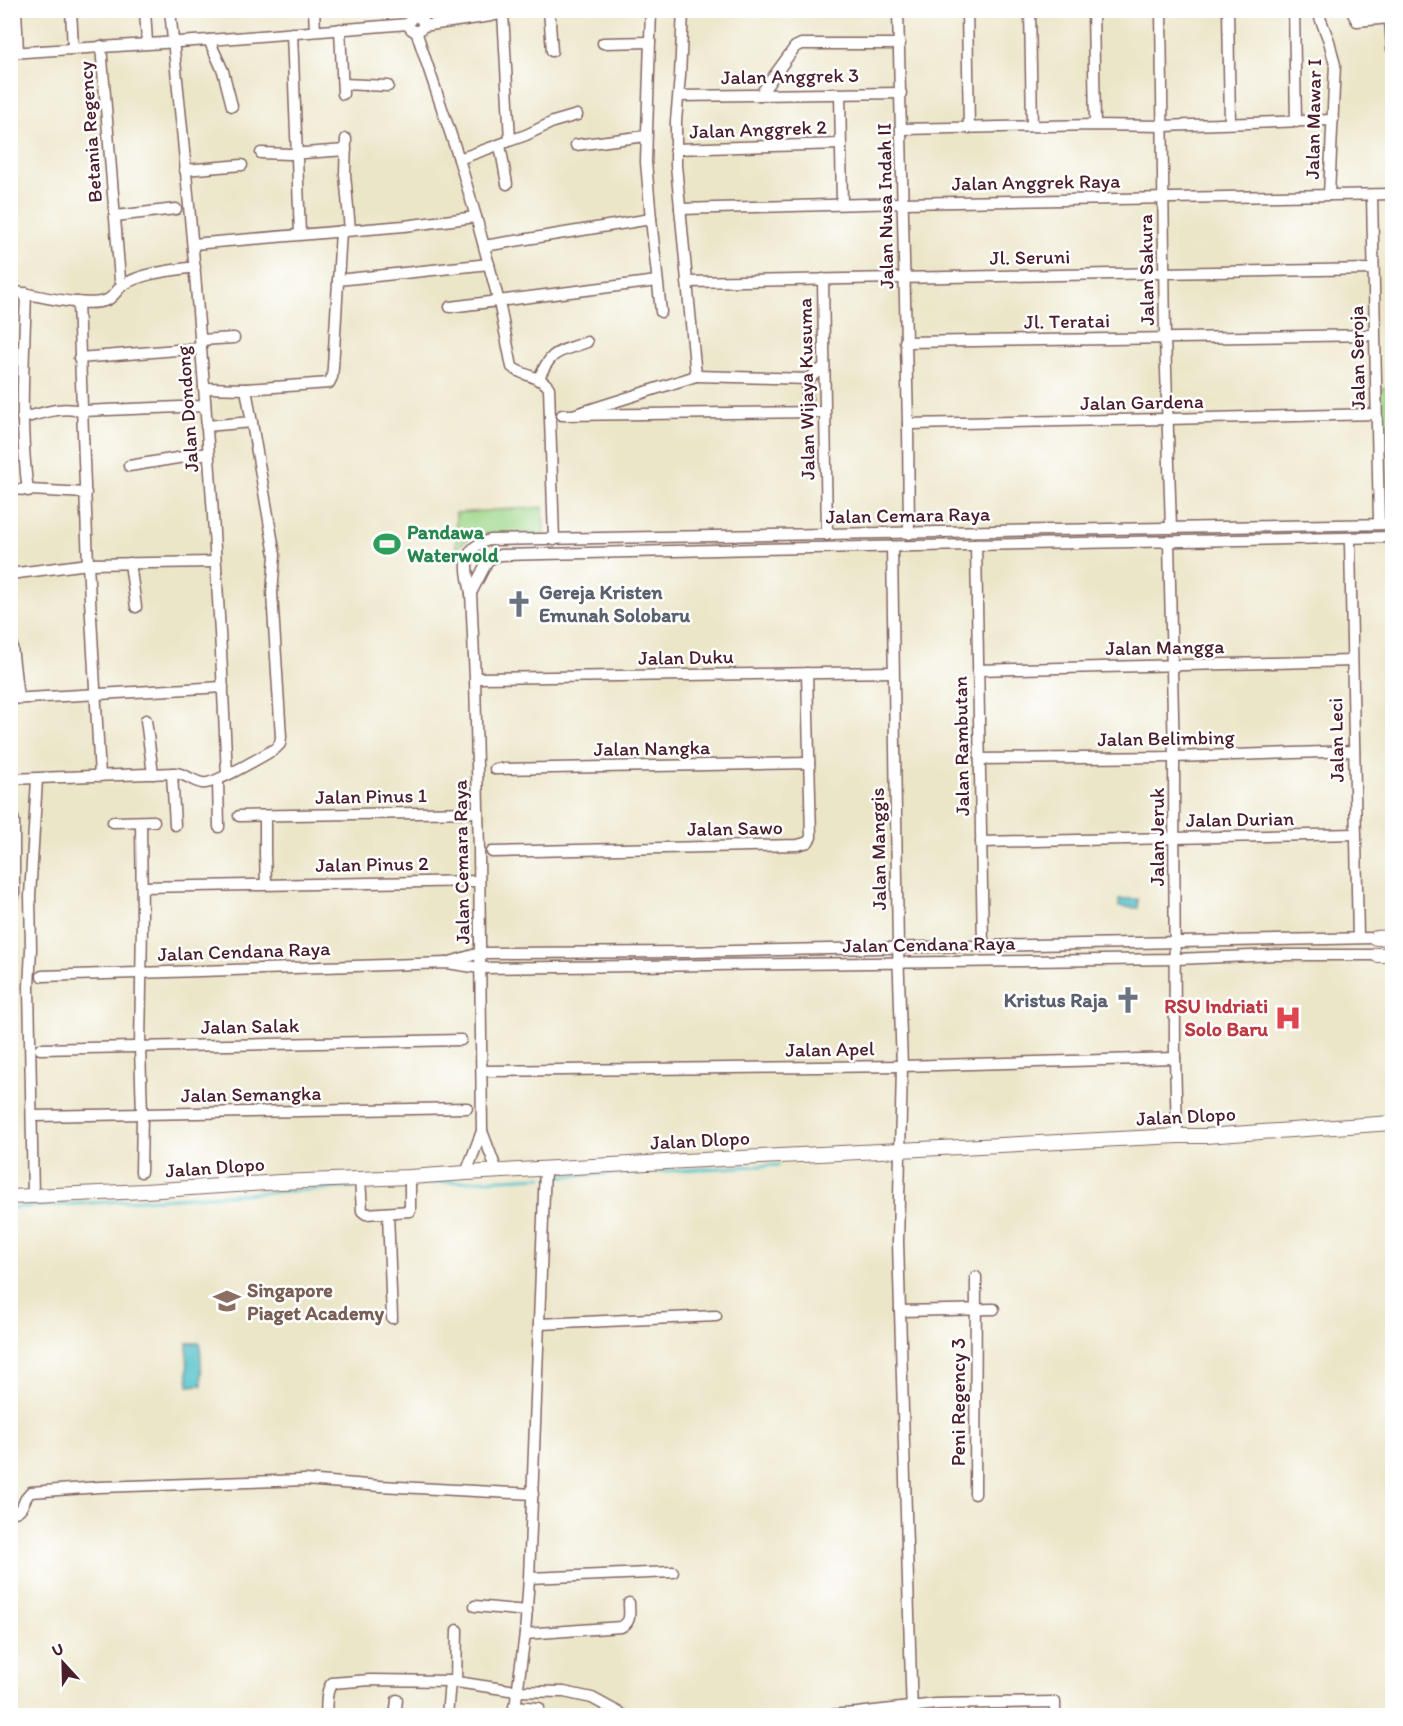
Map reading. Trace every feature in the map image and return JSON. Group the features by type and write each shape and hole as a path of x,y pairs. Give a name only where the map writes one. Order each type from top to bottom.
{"street":[{"path":"16,10 14,52 315,32 511,11 505,142 507,184"},
{"path":"71,10 73,48"},
{"path":"145,10 147,43"},
{"name":"Jalan Dondong","path":"170,10 195,267 223,687 223,777 219,827"},
{"path":"314,10 315,32"},
{"path":"549,10 552,51"},
{"path":"651,10 646,136 651,219 662,312"},
{"path":"683,10 675,149 696,376"},
{"name":"Jalan Nusa Indah II","path":"898,10 909,534"},
{"path":"967,10 969,128"},
{"path":"1030,10 1032,126"},
{"path":"1094,10 1095,125"},
{"name":"Jalan Sakura","path":"1161,10 1165,338 1171,528"},
{"path":"1228,10 1230,123"},
{"path":"1294,10 1296,122"},
{"name":"Jalan Mawar I","path":"1317,10 1335,64 1329,195"},
{"path":"1351,10 1357,21 1390,18 1392,49"},
{"path":"415,22 477,216 499,302 512,367 545,383 549,390 554,540"},
{"path":"340,29 343,89 388,86"},
{"path":"292,33 300,234"},
{"path":"209,40 223,71 232,106"},
{"path":"603,43 650,42"},
{"path":"760,95 795,47 801,44 900,44"},
{"name":"Betania Regency","path":"101,46 120,280"},
{"name":"Jalan Anggrek 3","path":"679,96 901,93"},
{"path":"840,94 842,204"},
{"path":"459,159 553,122 577,115"},
{"path":"902,129 1162,126 1333,120"},
{"path":"576,145 646,136"},
{"name":"Jalan Anggrek 2","path":"675,149 841,144"},
{"path":"204,388 246,389 329,383 332,377 338,280 346,230 346,145 296,154 261,153"},
{"path":"185,170 242,165"},
{"name":"Jalan Anggrek Raya","path":"680,208 1392,194"},
{"name":"Jalan Seroja","path":"1372,195 1379,521"},
{"name":"Betania Regency","path":"115,216 176,209"},
{"path":"193,244 404,226 477,216"},
{"path":"484,246 651,219"},
{"path":"338,280 489,264"},
{"path":"10,291 93,303 107,300 122,285 136,278 195,267"},
{"name":"Jl. Seruni","path":"687,282 1373,269"},
{"name":"Jalan Wijaya Kusuma","path":"823,279 826,535"},
{"path":"450,307 657,282"},
{"path":"26,293 22,418 23,453 28,491"},
{"path":"78,302 88,564 100,776"},
{"name":"Jl. Teratai","path":"905,342 1374,335"},
{"path":"79,358 234,338"},
{"path":"538,380 544,366 555,354 587,342"},
{"path":"576,414 696,376 808,379 824,367"},
{"path":"806,412 808,379"},
{"path":"10,779 172,773 183,774 203,784 223,777 278,746 281,737 272,593 275,555 246,389"},
{"path":"22,418 58,408 82,411 205,406"},
{"path":"562,415 824,412"},
{"name":"Jalan Gardena","path":"908,424 1376,414"},
{"path":"206,426 252,422"},
{"path":"129,466 208,453"},
{"path":"10,489 86,493"},
{"name":"Jalan Cemara Raya","path":"482,1131 482,968 475,679 471,592 466,570 470,552 478,544 490,540 1392,524"},
{"path":"1022,531 1023,545"},
{"path":"759,536 759,549"},
{"name":"Jalan Cemara Raya","path":"471,592 486,563 500,555 1392,537"},
{"path":"542,540 542,554"},
{"name":"Jalan Jeruk","path":"1169,542 1174,757 1177,1131"},
{"name":"Jalan Leci","path":"1350,542 1358,938"},
{"name":"Jalan Rambutan","path":"976,545 983,946"},
{"name":"Jalan Manggis","path":"892,547 898,962 902,1066 898,1242 912,1712"},
{"path":"10,574 88,564 215,562"},
{"path":"130,563 136,607"},
{"path":"10,630 14,698 223,687"},
{"name":"Jalan Mangga","path":"978,670 1352,661"},
{"name":"Jalan Duku","path":"480,678 893,672"},
{"name":"Jalan Sawo","path":"492,852 804,844 811,837 807,673"},
{"path":"146,720 153,774"},
{"name":"Jalan Belimbing","path":"980,759 1174,757 1354,751"},
{"name":"Jalan Nangka","path":"495,769 809,764"},
{"path":"172,773 175,825"},
{"path":"33,1196 29,987 30,896 36,779"},
{"path":"10,809 14,820 13,896 30,896"},
{"name":"Jalan Pinus 1","path":"239,816 478,812"},
{"path":"265,816 266,884"},
{"path":"112,822 154,821"},
{"path":"141,822 141,1172"},
{"name":"Jalan Durian","path":"981,842 1356,834"},
{"name":"Jalan Pinus 2","path":"142,887 479,880"},
{"path":"1375,938 1392,937"},
{"name":"Jalan Cendana Raya","path":"447,963 481,953 687,952 1375,938"},
{"path":"687,952 687,965"},
{"path":"1376,955 1392,955"},
{"name":"Jalan Cendana Raya","path":"42,976 447,963 482,968 1376,955"},
{"name":"Jalan Salak","path":"40,1050 462,1040"},
{"name":"Jalan Apel","path":"486,1071 902,1066 1175,1058"},
{"name":"Jalan Semangka","path":"36,1116 467,1108"},
{"name":"Jalan Dlopo","path":"10,1197 410,1183 466,1173 497,1171 546,1174 899,1150 1205,1136 1392,1122"},
{"path":"482,1131 497,1171"},
{"path":"466,1173 482,1131"},
{"path":"539,1708 514,1711 525,1634 529,1578 546,1174"},
{"path":"360,1184 363,1213 388,1213 410,1211 410,1183"},
{"path":"388,1213 392,1318"},
{"name":"Peni Regency 3","path":"975,1494 976,1277"},
{"name":"Peni Regency 3","path":"900,1311 994,1309"},
{"path":"540,1324 716,1316"},
{"path":"10,1513 21,1508 27,1494 31,1492 99,1487 305,1480 533,1494"},
{"path":"529,1578 673,1572"},
{"path":"525,1634 621,1627 628,1624 629,1603"},
{"path":"475,1606 527,1611"},
{"path":"447,1716 453,1681 457,1630"},
{"path":"326,1716 329,1685 370,1680 453,1681 516,1690 577,1694 592,1698 626,1716"},
{"path":"395,1716 397,1700"},
{"path":"815,1716 912,1712 936,1704 966,1710 1055,1702 1055,1716"}],"green space":[{"path":"1378,388 1392,388 1392,512 1380,512"},
{"path":"543,507 544,536 475,537 462,544 456,557 456,513"}],"water":[{"path":"1119,899 1138,899 1138,908 1119,907"},
{"path":"187,1343 200,1343 202,1385 188,1386"}],"waterway":[{"path":"548,1177 779,1165"},
{"path":"414,1184 542,1177"},
{"path":"10,1208 407,1184"}],"place":[{"name":"Pandawa Waterwold","path":"387,544"},
{"name":"Gereja Kristen Emunah Solobaru","path":"519,604"},
{"name":"Kristus Raja","path":"1128,1000"},
{"name":"RSU Indriati Solo Baru","path":"1288,1018"},
{"name":"Singapore Piaget Academy","path":"227,1301"}]}
